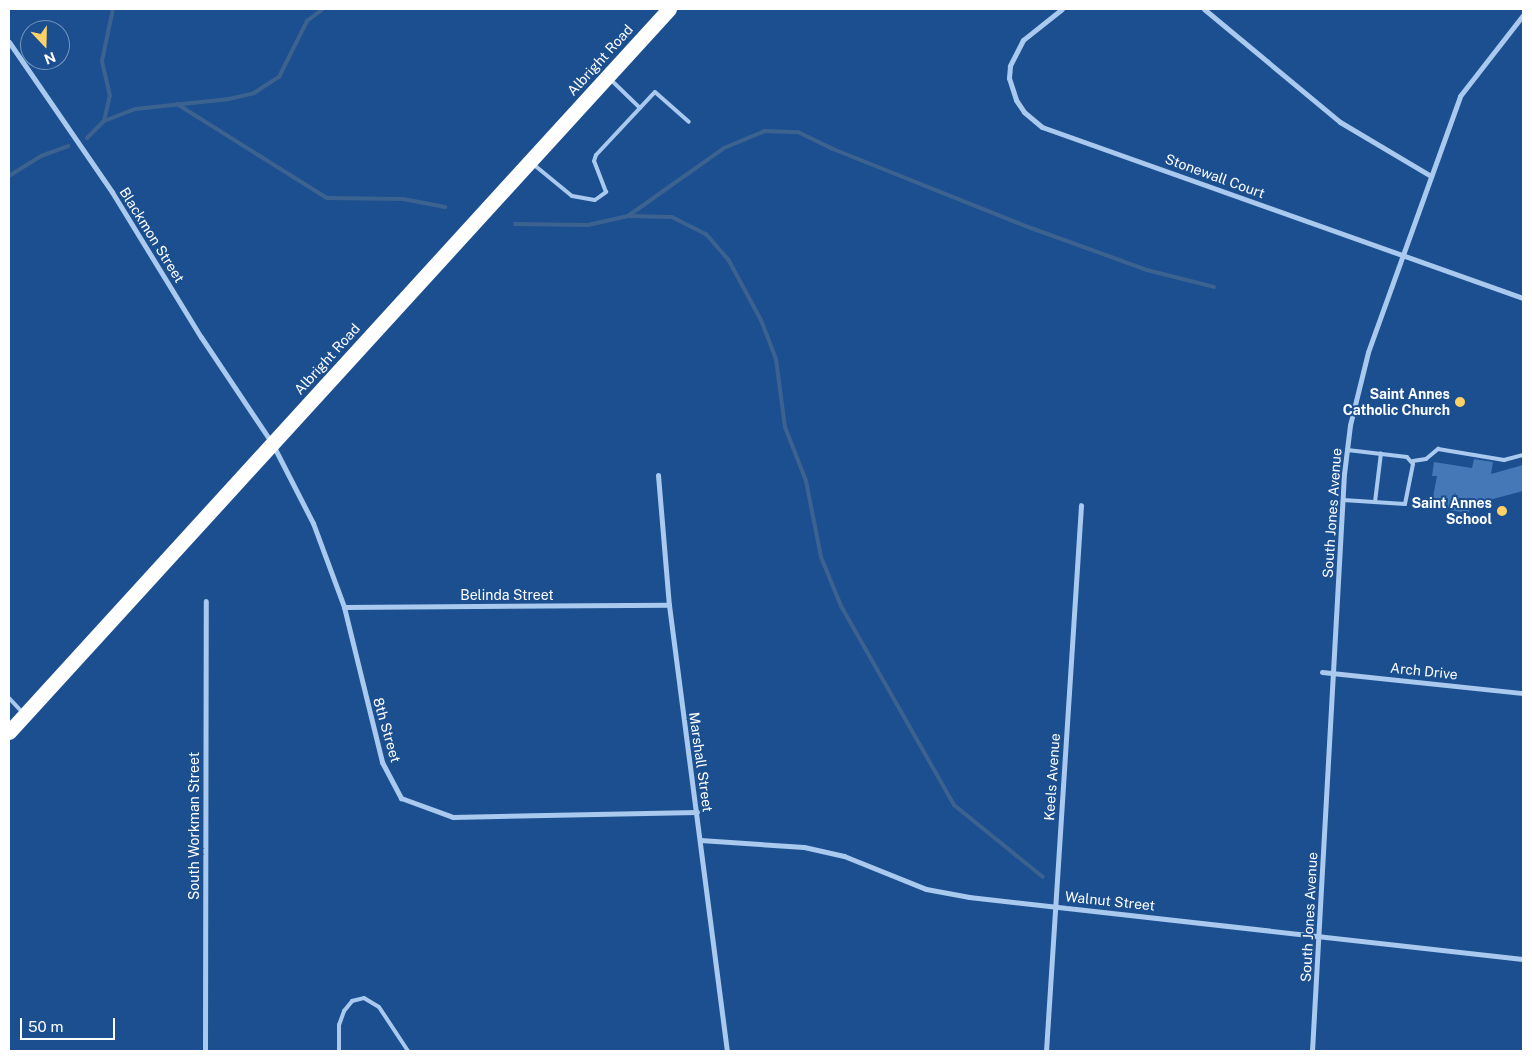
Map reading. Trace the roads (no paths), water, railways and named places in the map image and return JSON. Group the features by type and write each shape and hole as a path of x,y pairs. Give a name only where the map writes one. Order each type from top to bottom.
{"highway":[{"name":"Albright Road","path":"9,732 669,9"}],"street":[{"name":"Stonewall Court","path":"1062,9 1023,40 1010,66 1009,78 1016,100 1034,121 1523,298"},
{"path":"1204,9 1340,122 1431,176"},
{"name":"South Jones Avenue","path":"1312,1051 1347,450 1368,352 1460,96 1523,15"},
{"name":"Blackmon Street","path":"9,42 112,192 201,337 272,443"},
{"name":"8th Street","path":"272,443 313,523 344,607 382,762 401,798 453,817 697,812"},
{"name":"Marshall Street","path":"658,475 669,606 728,1051"},
{"name":"Keels Avenue","path":"1046,1051 1081,505"},
{"name":"South Workman Street","path":"205,1051 206,601"},
{"name":"Belinda Street","path":"344,607 669,606"},
{"name":"Arch Drive","path":"1322,672 1523,693"},
{"name":"Walnut Street","path":"700,840 804,847 844,856 926,889 1054,907 1523,959"}],"lane":[{"path":"607,76 640,108"},
{"path":"530,161 572,196 588,201 601,198 606,192 606,186 594,161 596,155 655,92 689,122"},
{"path":"1347,450 1381,453 1413,461 1426,459 1438,449 1504,460 1523,455"},
{"path":"1375,502 1381,453"},
{"path":"1343,500 1406,504 1413,461"},
{"path":"9,698 25,714"},
{"path":"339,1051 339,1025 344,1011 352,1001 364,998 379,1007 408,1051"}],"waterway":[{"path":"104,121 110,96 102,61 113,9"},
{"path":"87,138 104,121 135,109 229,99 254,93 279,77 307,21 323,9"},
{"path":"177,104 327,198 403,199 445,207"},
{"path":"628,216 724,148 765,131 798,132 833,149 1031,228 1147,270 1214,287"},
{"path":"9,176 41,156 68,146"},
{"path":"515,224 588,225 628,216 672,217 706,234 728,259 761,320 776,359 785,427 806,481 821,557 841,606 954,805 1043,877"}],"place":[{"name":"Saint Annes Catholic Church","path":"1460,402"},
{"name":"Saint Annes School","path":"1502,511"}]}
